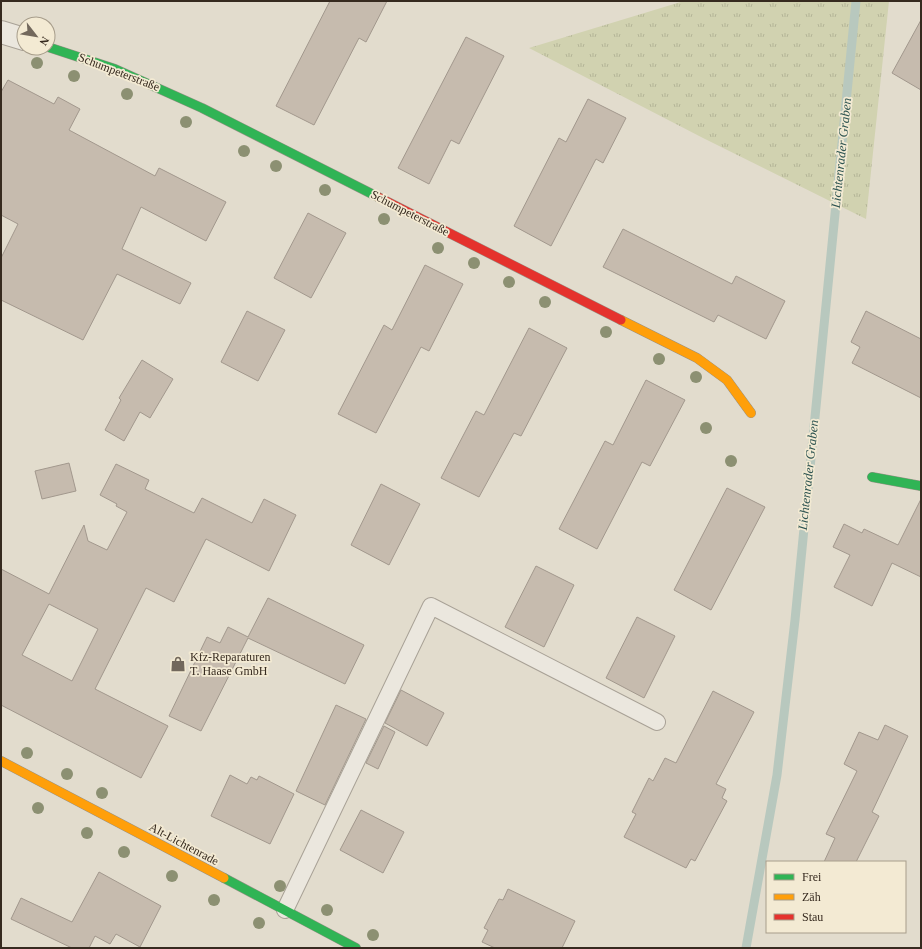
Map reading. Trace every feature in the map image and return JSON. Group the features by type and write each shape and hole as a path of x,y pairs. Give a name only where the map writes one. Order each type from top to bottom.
{"street":[{"path":"1,32 16,37"},
{"name":"Schumpeterstraße","path":"56,50 115,69 202,108 697,358 727,380 751,413"},
{"path":"872,477 921,486"},
{"name":"Alt-Lichtenrade","path":"1,761 356,948"}],"lane":[{"path":"285,910 431,606 657,722"}],"green space":[{"path":"684,1 889,1 866,219 703,138 529,48"}],"building":[{"path":"330,1 387,1 366,42 359,38 314,125 276,106"},
{"path":"921,20 921,90 892,73"},
{"path":"466,37 504,56 459,144 451,140 429,184 398,168"},
{"path":"8,80 54,104 58,97 80,109 69,130 155,176 159,168 226,202 206,241 141,207 122,249 191,283 180,304 117,274 83,340 1,300 1,258 18,224 1,215 1,92"},
{"path":"588,99 626,118 603,163 596,159 551,246 514,226 559,138 566,142"},
{"path":"308,213 346,233 311,298 274,278"},
{"path":"623,229 732,284 736,276 785,301 766,339 718,315 714,322 603,267"},
{"path":"425,265 463,284 429,351 421,347 376,433 338,414 384,325 392,330"},
{"path":"247,311 285,330 258,381 221,362"},
{"path":"866,311 921,339 921,398 852,363 860,347 851,342"},
{"path":"529,328 567,348 521,436 514,433 479,497 441,478 476,411 484,415"},
{"path":"142,360 173,379 150,418 140,412 124,441 105,430 121,400 119,398"},
{"path":"646,380 685,400 650,466 642,462 597,549 559,529 605,441 613,445"},
{"path":"69,463 76,491 42,499 35,471"},
{"path":"116,464 149,480 145,489 194,513 202,498 252,523 264,499 296,515 269,571 206,539 174,602 146,588 95,689 168,726 141,778 1,705 1,569 49,594 84,525 88,541 107,550 127,512 116,506 117,504 100,495","holes":["49,604 98,629 72,681 22,655"]},
{"path":"381,484 420,504 389,565 351,545"},
{"path":"727,488 765,507 711,610 674,590"},
{"path":"921,499 921,577 892,563 872,606 834,587 850,555 833,547 844,524 862,533 864,529 898,545"},
{"path":"536,566 574,585 544,647 505,627"},
{"path":"268,598 364,645 345,684 248,638 201,731 169,716 207,637 220,643 228,627 248,637"},
{"path":"637,617 675,636 644,698 606,678"},
{"path":"401,690 444,713 427,746 385,723"},
{"path":"713,691 754,712 716,784 726,789 722,798 727,801 695,861 691,859 686,868 624,837 636,814 632,812 649,778 653,781 665,758 676,763"},
{"path":"336,705 366,719 325,805 296,791"},
{"path":"885,725 908,736 872,812 879,816 856,861 824,861 835,838 826,834 857,771 844,764 859,732 878,740"},
{"path":"384,726 395,732 378,769 366,763"},
{"path":"230,775 247,784 251,777 257,780 259,776 294,794 270,844 211,816"},
{"path":"361,810 404,832 383,873 340,850"},
{"path":"99,872 161,906 140,947 116,934 110,944 95,936 89,948 72,948 11,919 21,898 72,922"},
{"path":"508,889 575,921 562,948 495,948 482,942 488,930 484,928 499,899 503,900"}],"waterway":[{"name":"Lichtenrader Graben","path":"746,948 777,775 795,620 856,1"}],"traffic: fast":[{"path":"56,50 115,69 202,108 378,197"},
{"path":"872,477 921,486"},
{"path":"224,878 356,948"}],"traffic: slow":[{"path":"621,320 697,358 727,380 751,413"},
{"path":"1,761 224,878"}],"traffic: jam":[{"path":"378,197 621,320"}],"place":[{"name":"Kfz-Reparaturen T. Haase GmbH","path":"178,664"}]}
